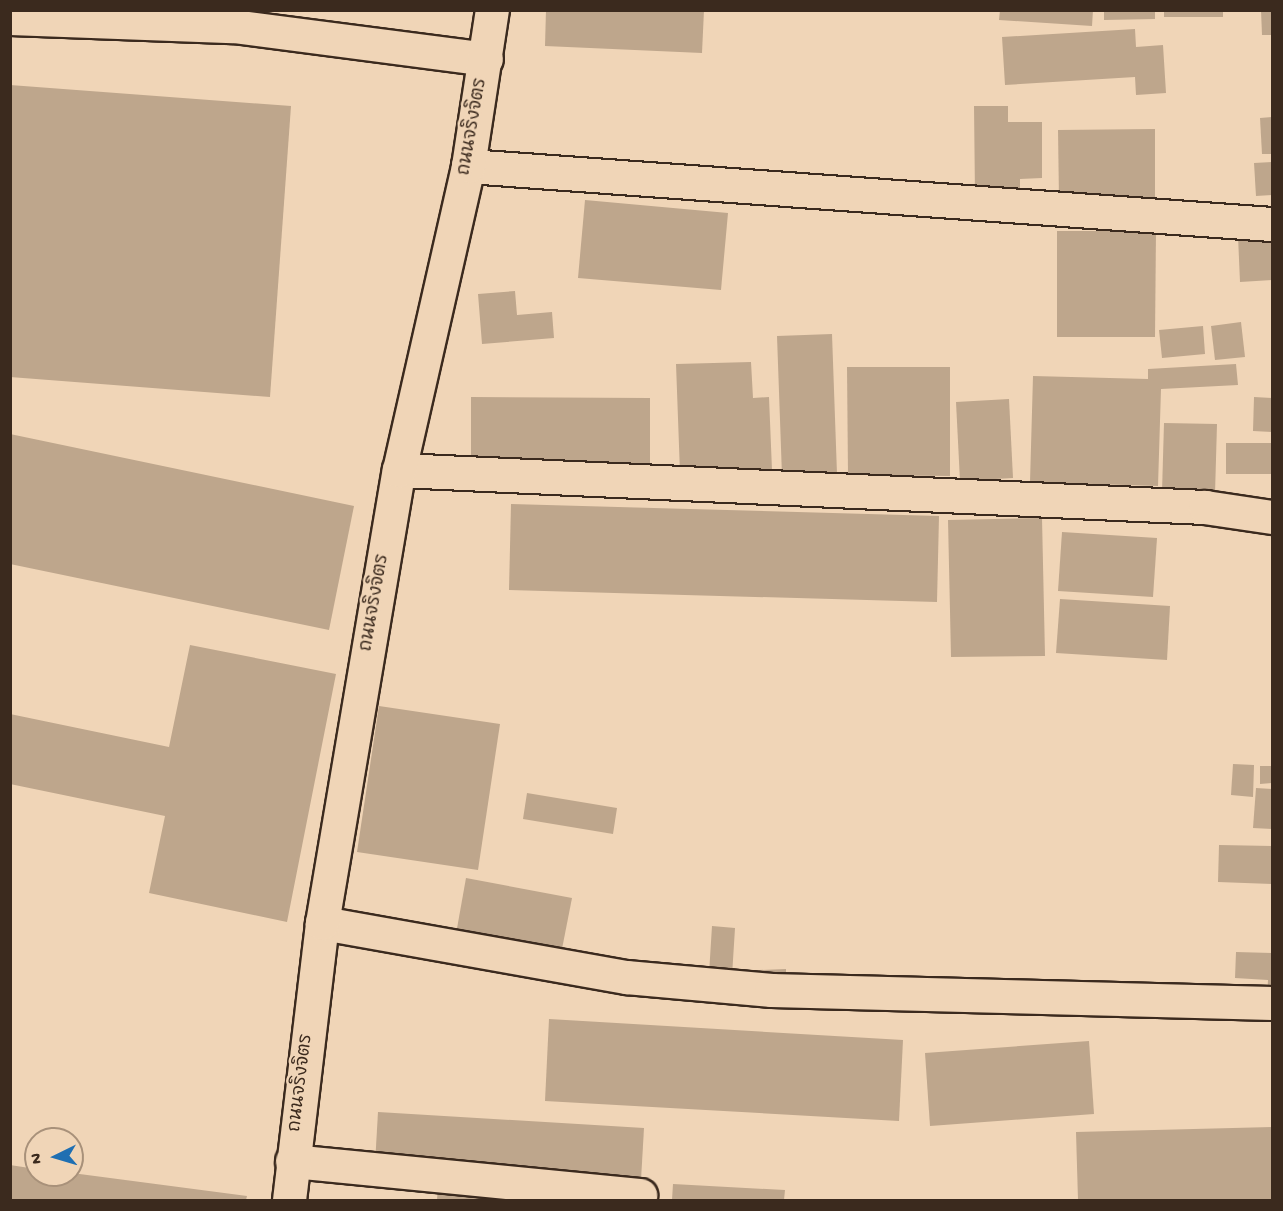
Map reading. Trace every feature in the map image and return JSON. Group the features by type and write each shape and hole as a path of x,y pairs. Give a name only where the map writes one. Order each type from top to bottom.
{"street":[{"name":"ถนนจริงจิตร","path":"289,1200 322,923 399,470 468,166 492,10"},
{"path":"10,18 233,26 486,59"},
{"path":"468,166 1272,224"},
{"path":"399,470 1205,507 1272,517"},
{"path":"322,923 626,977 771,990 1272,1003"},
{"path":"292,1161 640,1195"}],"building":[{"path":"546,10 704,10 702,53 545,46"},
{"path":"1000,10 1093,10 1092,26 999,20"},
{"path":"1104,10 1155,10 1155,19 1104,20"},
{"path":"1164,10 1223,10 1223,17 1164,17"},
{"path":"1261,10 1272,10 1272,35 1262,35"},
{"path":"1135,29 1136,47 1163,45 1166,93 1136,95 1135,77 1005,85 1002,37"},
{"path":"10,85 291,106 270,397 10,377"},
{"path":"974,106 1008,106 1008,122 1042,122 1042,178 1020,179 1020,196 975,196"},
{"path":"1272,117 1272,154 1262,154 1260,118"},
{"path":"1155,129 1155,200 1059,200 1058,130"},
{"path":"1272,162 1272,195 1256,196 1254,163"},
{"path":"585,200 728,213 721,290 578,278"},
{"path":"1057,231 1156,231 1155,337 1057,337"},
{"path":"1272,234 1272,280 1240,282 1238,236"},
{"path":"515,291 517,315 552,312 554,338 482,344 478,294"},
{"path":"1241,322 1245,357 1215,360 1211,326"},
{"path":"1203,326 1205,354 1162,358 1159,330"},
{"path":"832,334 837,474 782,476 777,336"},
{"path":"751,362 753,398 769,397 772,470 680,473 676,364"},
{"path":"1236,364 1238,385 1161,389 1158,486 1030,482 1033,376 1148,379 1148,369"},
{"path":"847,367 950,367 950,476 848,475"},
{"path":"471,397 650,398 650,469 471,469"},
{"path":"1254,397 1272,398 1272,432 1253,431"},
{"path":"1009,399 1013,478 960,481 956,402"},
{"path":"1164,423 1217,424 1215,494 1162,492"},
{"path":"10,434 354,506 329,630 10,564"},
{"path":"1226,443 1272,443 1272,474 1226,474"},
{"path":"511,504 939,516 937,602 509,590"},
{"path":"1042,518 1045,656 951,657 948,520"},
{"path":"1062,532 1157,538 1153,597 1058,591"},
{"path":"1060,599 1170,606 1167,660 1056,653"},
{"path":"190,645 336,674 287,922 149,893 165,816 10,784 10,714 169,747"},
{"path":"379,706 500,724 478,870 357,852"},
{"path":"1233,764 1254,765 1253,797 1231,795"},
{"path":"1260,766 1272,766 1272,783 1260,784"},
{"path":"1256,788 1272,789 1272,829 1253,828"},
{"path":"527,793 617,808 613,834 523,819"},
{"path":"1219,845 1272,846 1272,884 1218,882"},
{"path":"466,878 572,898 561,954 456,934"},
{"path":"712,926 735,928 732,976 709,974"},
{"path":"1236,952 1272,953 1272,997 1267,997 1268,980 1235,978"},
{"path":"786,969 786,984 759,984 759,970"},
{"path":"549,1019 903,1040 899,1121 545,1101"},
{"path":"1089,1041 1094,1114 930,1126 925,1053"},
{"path":"378,1112 644,1128 641,1180 375,1164"},
{"path":"1272,1127 1272,1200 1078,1200 1076,1132"},
{"path":"10,1165 24,1167 24,1187 84,1187 84,1175 247,1196 246,1200 10,1200"},
{"path":"673,1184 785,1190 784,1200 672,1200"},
{"path":"438,1186 646,1200 437,1200"}]}
